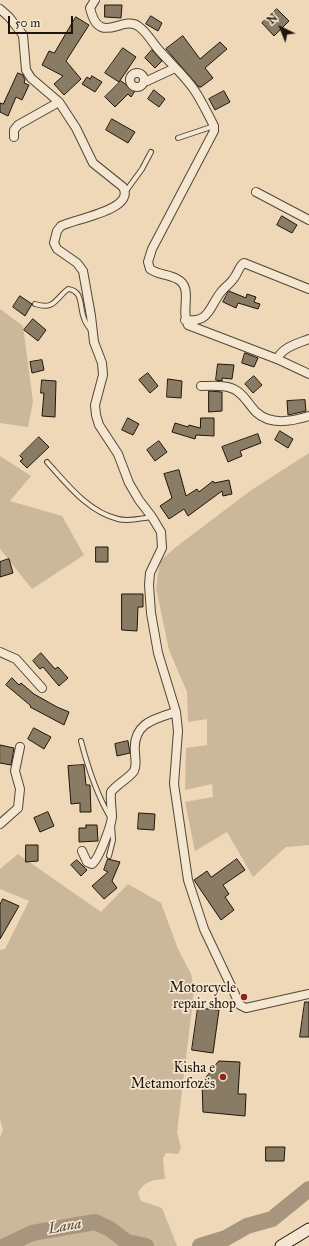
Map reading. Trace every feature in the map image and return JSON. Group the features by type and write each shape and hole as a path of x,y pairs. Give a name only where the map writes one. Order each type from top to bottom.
{"main road":[{"path":"281,1246 294,1243 309,1229"}],"street":[{"path":"95,0 90,8 92,18 100,26 107,28 129,23 137,25 145,31 194,90 214,126 214,131 156,243 148,262 150,269 157,274 176,278 182,283 186,296 184,312 185,320 188,325 277,359 309,374"},
{"path":"0,9 9,17 23,35 26,70 31,78 59,102 76,128 93,163 126,191 126,195 109,210 61,226 54,239 54,243 57,249 77,263 83,270 94,342 102,363 103,375 95,404 96,415 104,434 118,454 129,482 139,500 161,532 162,548 150,574 149,585 151,613 158,654 176,712 178,730 174,784 188,880 204,929 240,1005 246,1008 309,994"},
{"path":"144,80 147,81 175,68"},
{"path":"14,137 14,130 18,125 59,102"},
{"path":"256,192 309,220"},
{"path":"185,320 193,321 206,316 221,291 233,279 241,265 244,263 309,289"},
{"path":"277,359 280,353 290,346 309,339"},
{"path":"201,386 222,386 236,390 257,412 269,419 283,422 309,416"},
{"path":"0,652 16,659 42,688"},
{"path":"82,851 87,862 92,864 96,861 112,819 111,792 133,772 136,765 134,741 140,729 159,718 176,712"},
{"path":"0,824 18,808 20,789 15,771 20,747"}],"lane":[{"path":"178,138 214,126"},
{"path":"126,191 142,169 151,152"},
{"path":"35,304 46,307 52,305 68,289 74,290 78,293 80,299 83,318 93,332"},
{"path":"48,462 86,502 111,517 129,520 152,517"},
{"path":"81,741 91,777 100,799 112,819 113,840 109,856"}],"shaded area":[{"path":"0,309 23,326 33,402 28,427 0,423"},
{"path":"309,453 309,845 286,847 253,877 227,832 195,851 185,802 213,797 212,784 185,790 186,748 207,745 207,719 188,722 187,692 169,650 156,588 160,561 176,547 250,491"},
{"path":"0,456 31,476 10,501 62,516 84,555 32,589 0,549"},
{"path":"18,854 101,912 128,884 161,903 178,949 191,974 194,988 193,1000 177,1132 181,1148 178,1154 166,1153 163,1158 165,1179 149,1182 140,1189 138,1193 141,1201 162,1208 177,1246 0,1246 0,1137 3,1130 0,1119 0,950 5,949 29,901 0,889 0,869"}],"building":[{"path":"105,5 122,5 121,18 105,17"},
{"path":"277,9 289,21 274,36 262,23"},
{"path":"151,16 162,23 158,31 146,24"},
{"path":"76,17 89,25 66,61 81,79 64,95 54,84 63,76 42,65 49,51 54,53"},
{"path":"183,36 200,59 220,42 227,49 205,68 213,78 201,87 199,87 166,49"},
{"path":"123,48 136,57 119,82 105,73"},
{"path":"152,50 162,61 155,68 145,58"},
{"path":"18,73 23,75 25,80 24,83 29,85 22,100 16,97 8,116 0,112 0,103 3,104"},
{"path":"92,76 102,82 95,92 82,84 87,77 90,79"},
{"path":"121,81 135,91 131,97 128,94 115,107 105,97"},
{"path":"154,90 165,99 159,107 148,99"},
{"path":"224,91 230,102 215,110 209,99"},
{"path":"112,119 135,132 128,143 106,130"},
{"path":"282,216 297,225 292,233 277,225"},
{"path":"229,291 246,298 247,294 256,297 254,302 260,304 258,309 238,303 236,308 223,302"},
{"path":"20,296 32,304 25,316 13,307"},
{"path":"33,319 46,330 38,341 24,330"},
{"path":"245,353 258,358 254,367 242,363"},
{"path":"42,360 44,370 32,373 30,362"},
{"path":"218,364 234,365 232,379 222,378 222,381 216,380"},
{"path":"148,373 158,386 150,393 139,380"},
{"path":"254,376 262,385 253,393 245,384"},
{"path":"168,379 182,381 181,398 167,397"},
{"path":"42,380 56,381 55,417 42,416 44,393 41,393"},
{"path":"209,391 222,392 222,411 209,412"},
{"path":"305,400 306,411 288,415 287,401"},
{"path":"128,418 139,424 133,435 122,430"},
{"path":"201,418 214,418 214,436 196,435 195,439 172,432 175,423 188,427 189,425 200,428"},
{"path":"280,431 293,439 288,448 275,440"},
{"path":"258,434 261,443 240,451 242,456 228,462 222,447"},
{"path":"39,437 49,447 27,468 20,461 23,459 20,456"},
{"path":"159,441 167,452 155,461 147,450"},
{"path":"179,470 186,496 197,489 199,492 213,481 214,483 229,480 232,494 223,496 222,491 188,516 184,509 169,519 160,506 172,498 164,474"},
{"path":"96,547 108,547 108,562 96,562"},
{"path":"9,559 13,573 0,577 0,562"},
{"path":"122,594 143,594 143,607 138,607 137,631 122,630"},
{"path":"41,653 55,669 58,667 68,678 59,686 43,667 40,669 33,661"},
{"path":"12,678 19,685 21,683 34,694 69,712 64,725 30,707 31,706 6,685"},
{"path":"34,728 51,737 44,749 28,739"},
{"path":"128,741 130,753 117,756 115,744"},
{"path":"0,745 14,748 11,765 0,763"},
{"path":"84,765 86,785 90,785 91,812 80,812 80,803 71,804 68,766"},
{"path":"48,812 54,826 40,832 34,818"},
{"path":"139,813 155,814 154,830 138,829"},
{"path":"86,825 97,825 98,841 79,842 79,828 86,828"},
{"path":"26,845 38,845 38,861 26,862"},
{"path":"108,859 120,862 112,881 117,888 104,899 92,886 108,872 104,870"},
{"path":"237,859 245,870 223,885 229,894 225,897 234,910 221,920 194,880 207,871 211,877"},
{"path":"77,860 87,870 81,876 71,865"},
{"path":"3,899 19,906 0,939 0,905"},
{"path":"305,1002 309,1002 309,1037 300,1037"},
{"path":"198,1008 219,1010 213,1053 192,1050"},
{"path":"219,1061 240,1062 238,1094 246,1094 245,1116 203,1112 202,1083"},
{"path":"266,1147 285,1147 284,1161 266,1161"}],"waterway":[{"name":"Lana","path":"200,1246 226,1238 247,1226 272,1219 309,1189"},
{"name":"Lana","path":"5,1246 32,1233 95,1222 110,1229 127,1242 146,1246"}],"place":[{"name":"Motorcycle repair shop","path":"244,997"},
{"name":"Kisha e Metamorfozës","path":"223,1077"}]}
